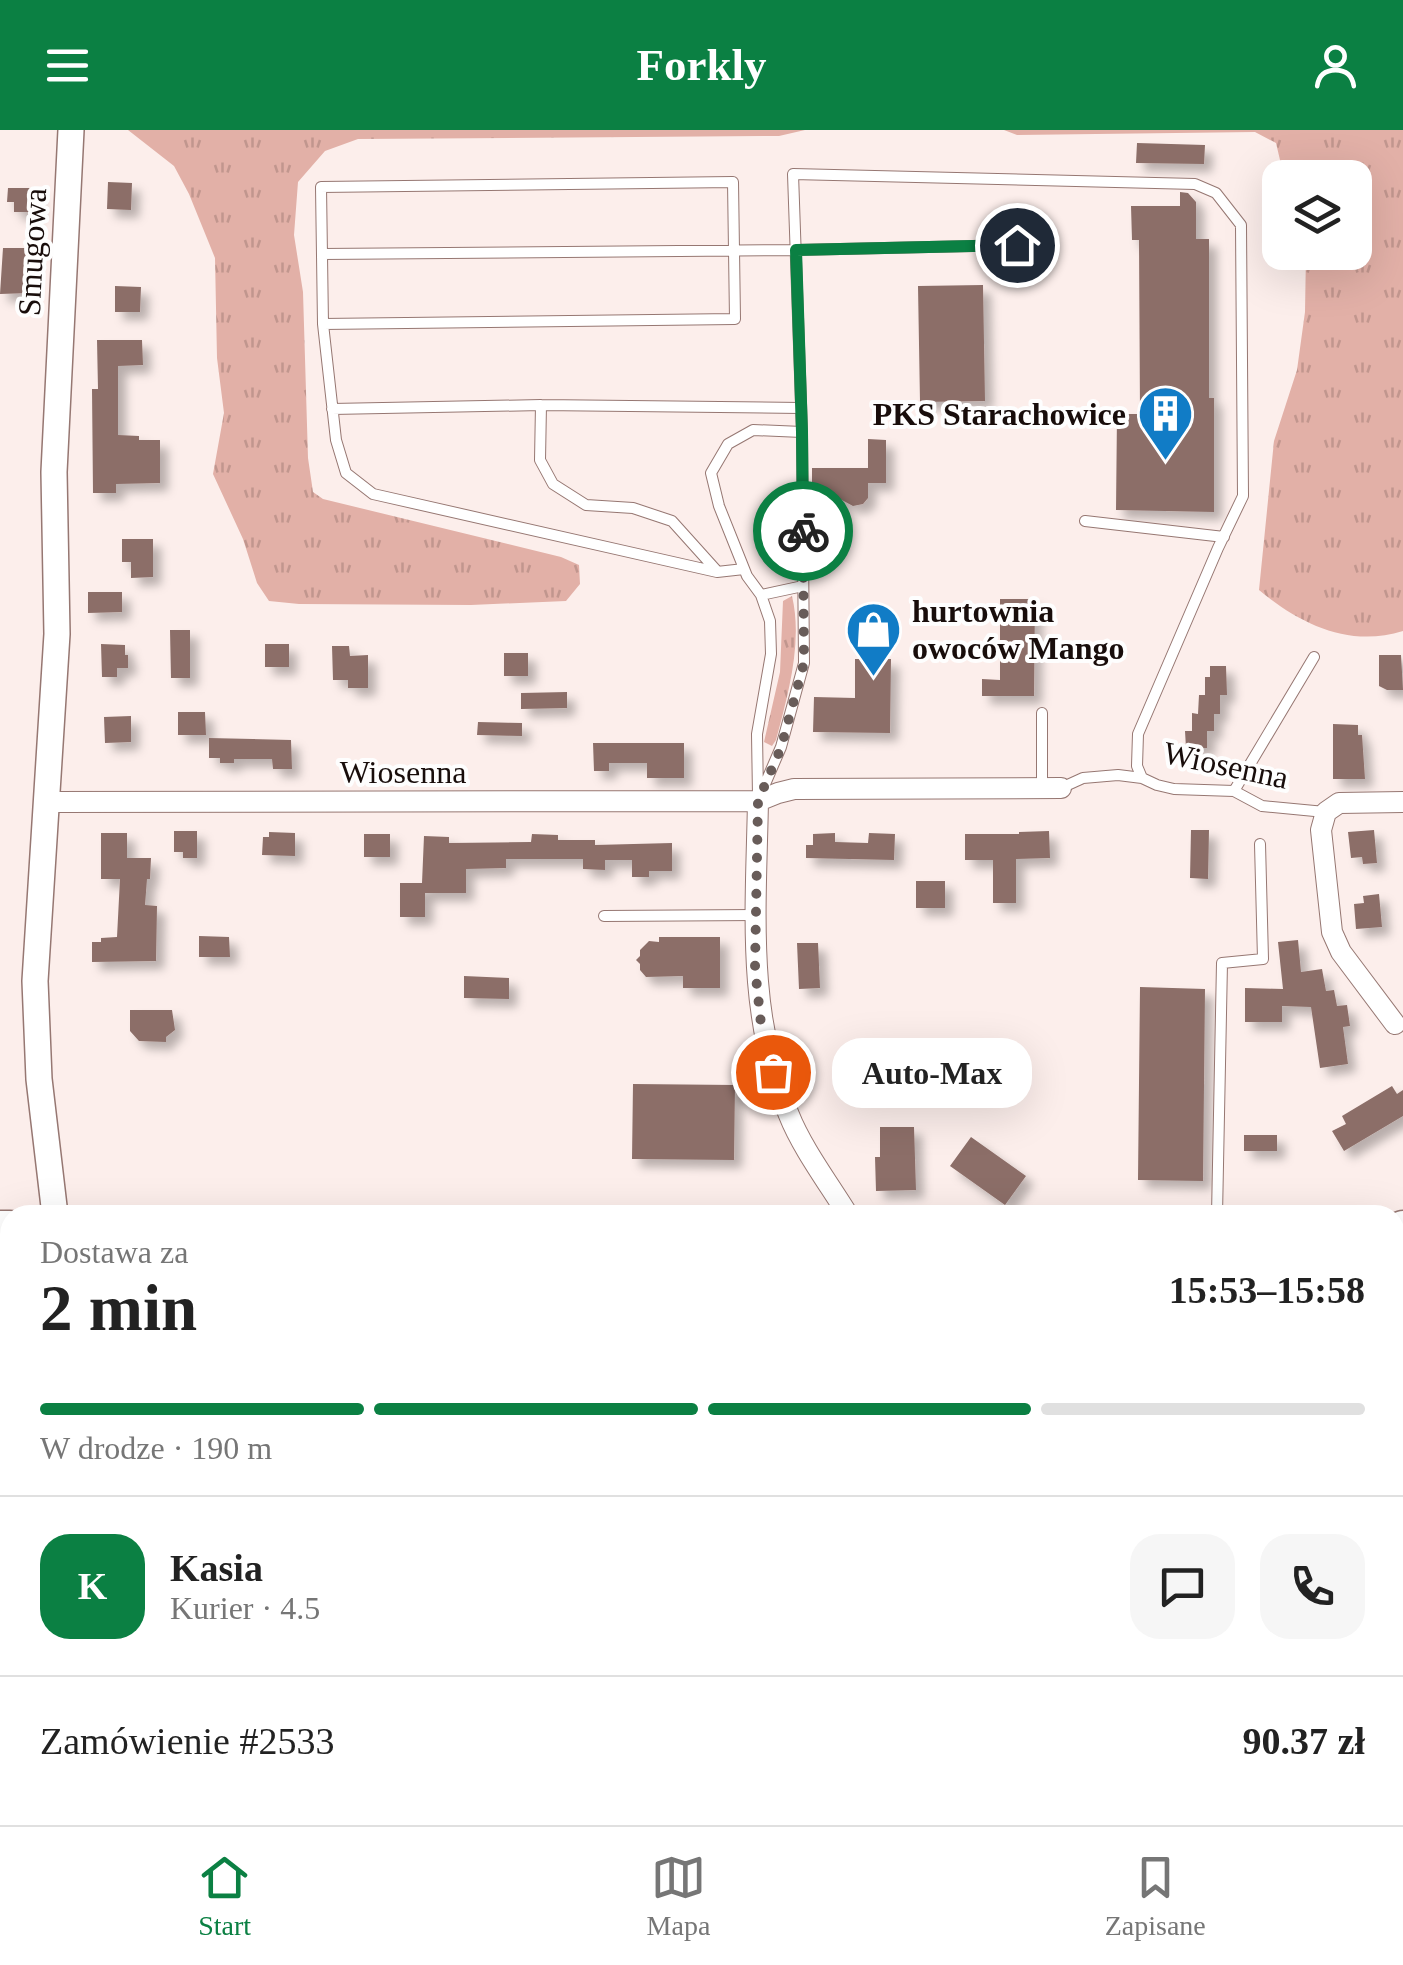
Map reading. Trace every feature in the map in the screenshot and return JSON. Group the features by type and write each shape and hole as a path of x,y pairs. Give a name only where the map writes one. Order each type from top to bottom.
{"street":[{"name":"Smugowa","path":"54,1205 39,1079 35,980 57,624 54,472 71,130"},
{"name":"Wiosenna","path":"48,802 758,801 794,789 1052,788"},
{"path":"758,801 755,968 761,1024 790,1118 842,1205"},
{"name":"Wiosenna","path":"1400,1028 1340,952 1332,932 1321,830 1326,812 1339,804 1403,802"}],"lane":[{"path":"758,801 781,748 804,663 802,432 793,174 1196,184 1216,194 1241,225 1243,496 1138,734 1136,766 1142,778"},
{"path":"323,324 735,319 733,182 321,187 323,324 336,440 346,473 373,494 717,572 744,569"},
{"path":"322,254 1017,245"},
{"path":"332,409 541,404 801,408"},
{"path":"541,404 540,460 553,484 586,504 633,508 672,521 717,572"},
{"path":"752,408 753,430"},
{"path":"758,801 757,734 771,654 770,621 744,569 711,474 728,444 753,430 802,432"},
{"path":"1085,522 1224,537"},
{"path":"760,595 803,586"},
{"path":"1234,790 1314,657"},
{"path":"1042,712 1052,788"},
{"name":"Wiosenna","path":"1052,788 1092,776 1118,775 1142,778 1174,790 1234,790 1262,806 1326,812"},
{"path":"1217,1205 1222,964 1263,959 1260,844"},
{"path":"604,916 756,915"}],"green space":[{"path":"128,130 805,130 779,136 358,139 325,151 298,182 294,235 303,292 308,458 313,492 323,499 561,557 579,565 580,584 566,601 471,605 269,601 257,583 243,539 213,474 224,413 217,358 215,258 174,166"},
{"path":"1004,130 1403,130 1403,631 1363,637 1326,630 1291,613 1259,590 1274,441 1297,370 1306,270 1372,270 1372,160 1280,160 1276,143 1255,132 1017,135"},
{"path":"792,596 796,632 793,668 772,746 764,742 780,672 783,601"}],"building":[{"path":"1137,143 1205,145 1204,164 1136,163"},
{"path":"108,182 132,183 131,210 107,209"},
{"path":"8,188 35,188 36,212 14,212 14,202 7,202"},
{"path":"1180,192 1188,193 1196,202 1196,239 1209,239 1214,512 1116,510 1117,414 1140,414 1139,240 1132,240 1131,206 1180,206"},
{"path":"3,248 26,248 28,293 0,294"},
{"path":"983,285 985,401 920,402 918,286"},
{"path":"115,286 141,287 140,312 115,312"},
{"path":"97,340 142,340 143,365 118,366 118,435 160,440 160,483 116,484 116,493 93,493 92,389 98,389"},
{"path":"868,439 886,440 886,483 868,483 868,498 863,504 853,506 812,484 812,468 868,468"},
{"path":"122,539 153,539 153,577 131,578 131,562 122,562"},
{"path":"88,592 122,592 122,612 88,613"},
{"path":"1000,599 1035,599 1034,696 982,696 982,679 1000,680"},
{"path":"170,630 190,630 190,678 171,678"},
{"path":"101,644 125,645 128,668 117,668 117,677 102,677"},
{"path":"265,644 289,644 289,667 265,667"},
{"path":"332,646 349,646 350,656 368,655 368,688 348,688 348,680 333,680"},
{"path":"504,653 528,653 528,676 504,676"},
{"path":"1379,655 1401,655 1403,690 1379,686"},
{"name":"hurtownia owoców Mango","path":"855,659 891,659 890,733 813,732 814,697 855,698"},
{"path":"1210,666 1226,666 1227,695 1220,695 1220,714 1214,714 1214,731 1207,731 1207,748 1186,748 1185,731 1192,731 1192,713 1198,714 1199,695 1205,695 1205,677 1210,677"},
{"path":"567,692 567,708 521,709 521,693"},
{"path":"178,712 205,712 206,735 178,735"},
{"path":"131,716 131,742 105,743 104,717"},
{"path":"478,722 522,723 522,736 477,735"},
{"path":"1333,724 1358,725 1365,779 1333,779"},
{"path":"209,738 291,740 292,769 273,769 272,759 220,763 220,758 209,758"},
{"path":"593,743 684,743 684,778 647,778 647,763 609,763 609,771 594,771"},
{"path":"1191,830 1209,830 1208,879 1190,878"},
{"path":"1374,830 1377,863 1363,864 1362,857 1351,858 1348,832"},
{"path":"174,831 197,831 197,858 183,858 183,852 174,852"},
{"path":"1049,831 1050,858 1016,859 1016,903 993,903 993,860 965,860 965,834"},
{"path":"269,832 295,833 295,856 262,855 263,837 269,837"},
{"path":"101,833 127,833 127,858 151,858 145,905 157,906 156,961 92,962 92,942 117,937 120,879 101,879"},
{"path":"835,833 835,842 868,843 869,833 895,834 894,860 806,858 806,845 813,845 813,834"},
{"path":"364,834 390,834 390,857 364,857"},
{"path":"532,834 558,835 558,840 595,840 595,845 672,843 672,871 649,871 649,877 632,877 632,860 605,860 605,870 583,869 583,859 506,859 506,868 466,869 466,893 425,893 425,917 400,917 400,883 422,883 424,836 449,837 449,843 531,842"},
{"path":"916,881 945,881 945,908 916,908"},
{"path":"1379,894 1382,927 1356,929 1354,904 1364,903 1363,896"},
{"path":"199,936 229,937 230,957 199,957"},
{"path":"659,937 720,937 720,988 683,988 683,976 646,977 636,960 649,941 659,942"},
{"path":"1298,940 1301,972 1322,969 1326,991 1334,990 1337,1006 1347,1005 1350,1026 1343,1027 1348,1064 1320,1068 1311,1007 1282,1006 1282,1022 1245,1022 1245,988 1283,989 1278,942"},
{"path":"797,943 818,943 820,988 799,989"},
{"path":"464,976 509,978 509,999 464,998"},
{"path":"1140,987 1205,989 1203,1181 1138,1180"},
{"path":"130,1010 172,1010 175,1030 166,1042 139,1041 130,1031"},
{"path":"965,1047 989,1048 988,1075 982,1075 981,1088 913,1085 914,1064 961,1067"},
{"path":"633,1084 735,1085 734,1160 632,1159"},
{"path":"1392,1086 1397,1094 1403,1090 1403,1116 1344,1151 1332,1131 1346,1124 1342,1116"},
{"path":"880,1127 914,1127 916,1190 876,1191 875,1157 880,1157"},
{"path":"1244,1135 1277,1135 1277,1151 1244,1151"},
{"path":"971,1137 1026,1176 1005,1205 950,1166"}],"way so far":[{"path":"773,1072 761,1024 755,968 758,801 781,748 804,663 803,531"}],"place":[{"name":"PKS Starachowice","path":"1165,463"},
{"name":"hurtownia owoców Mango","path":"873,678"},
{"name":"Auto-Max","path":"773,1072"}],"route":[{"path":"803,531 796,250 1017,245"}]}
